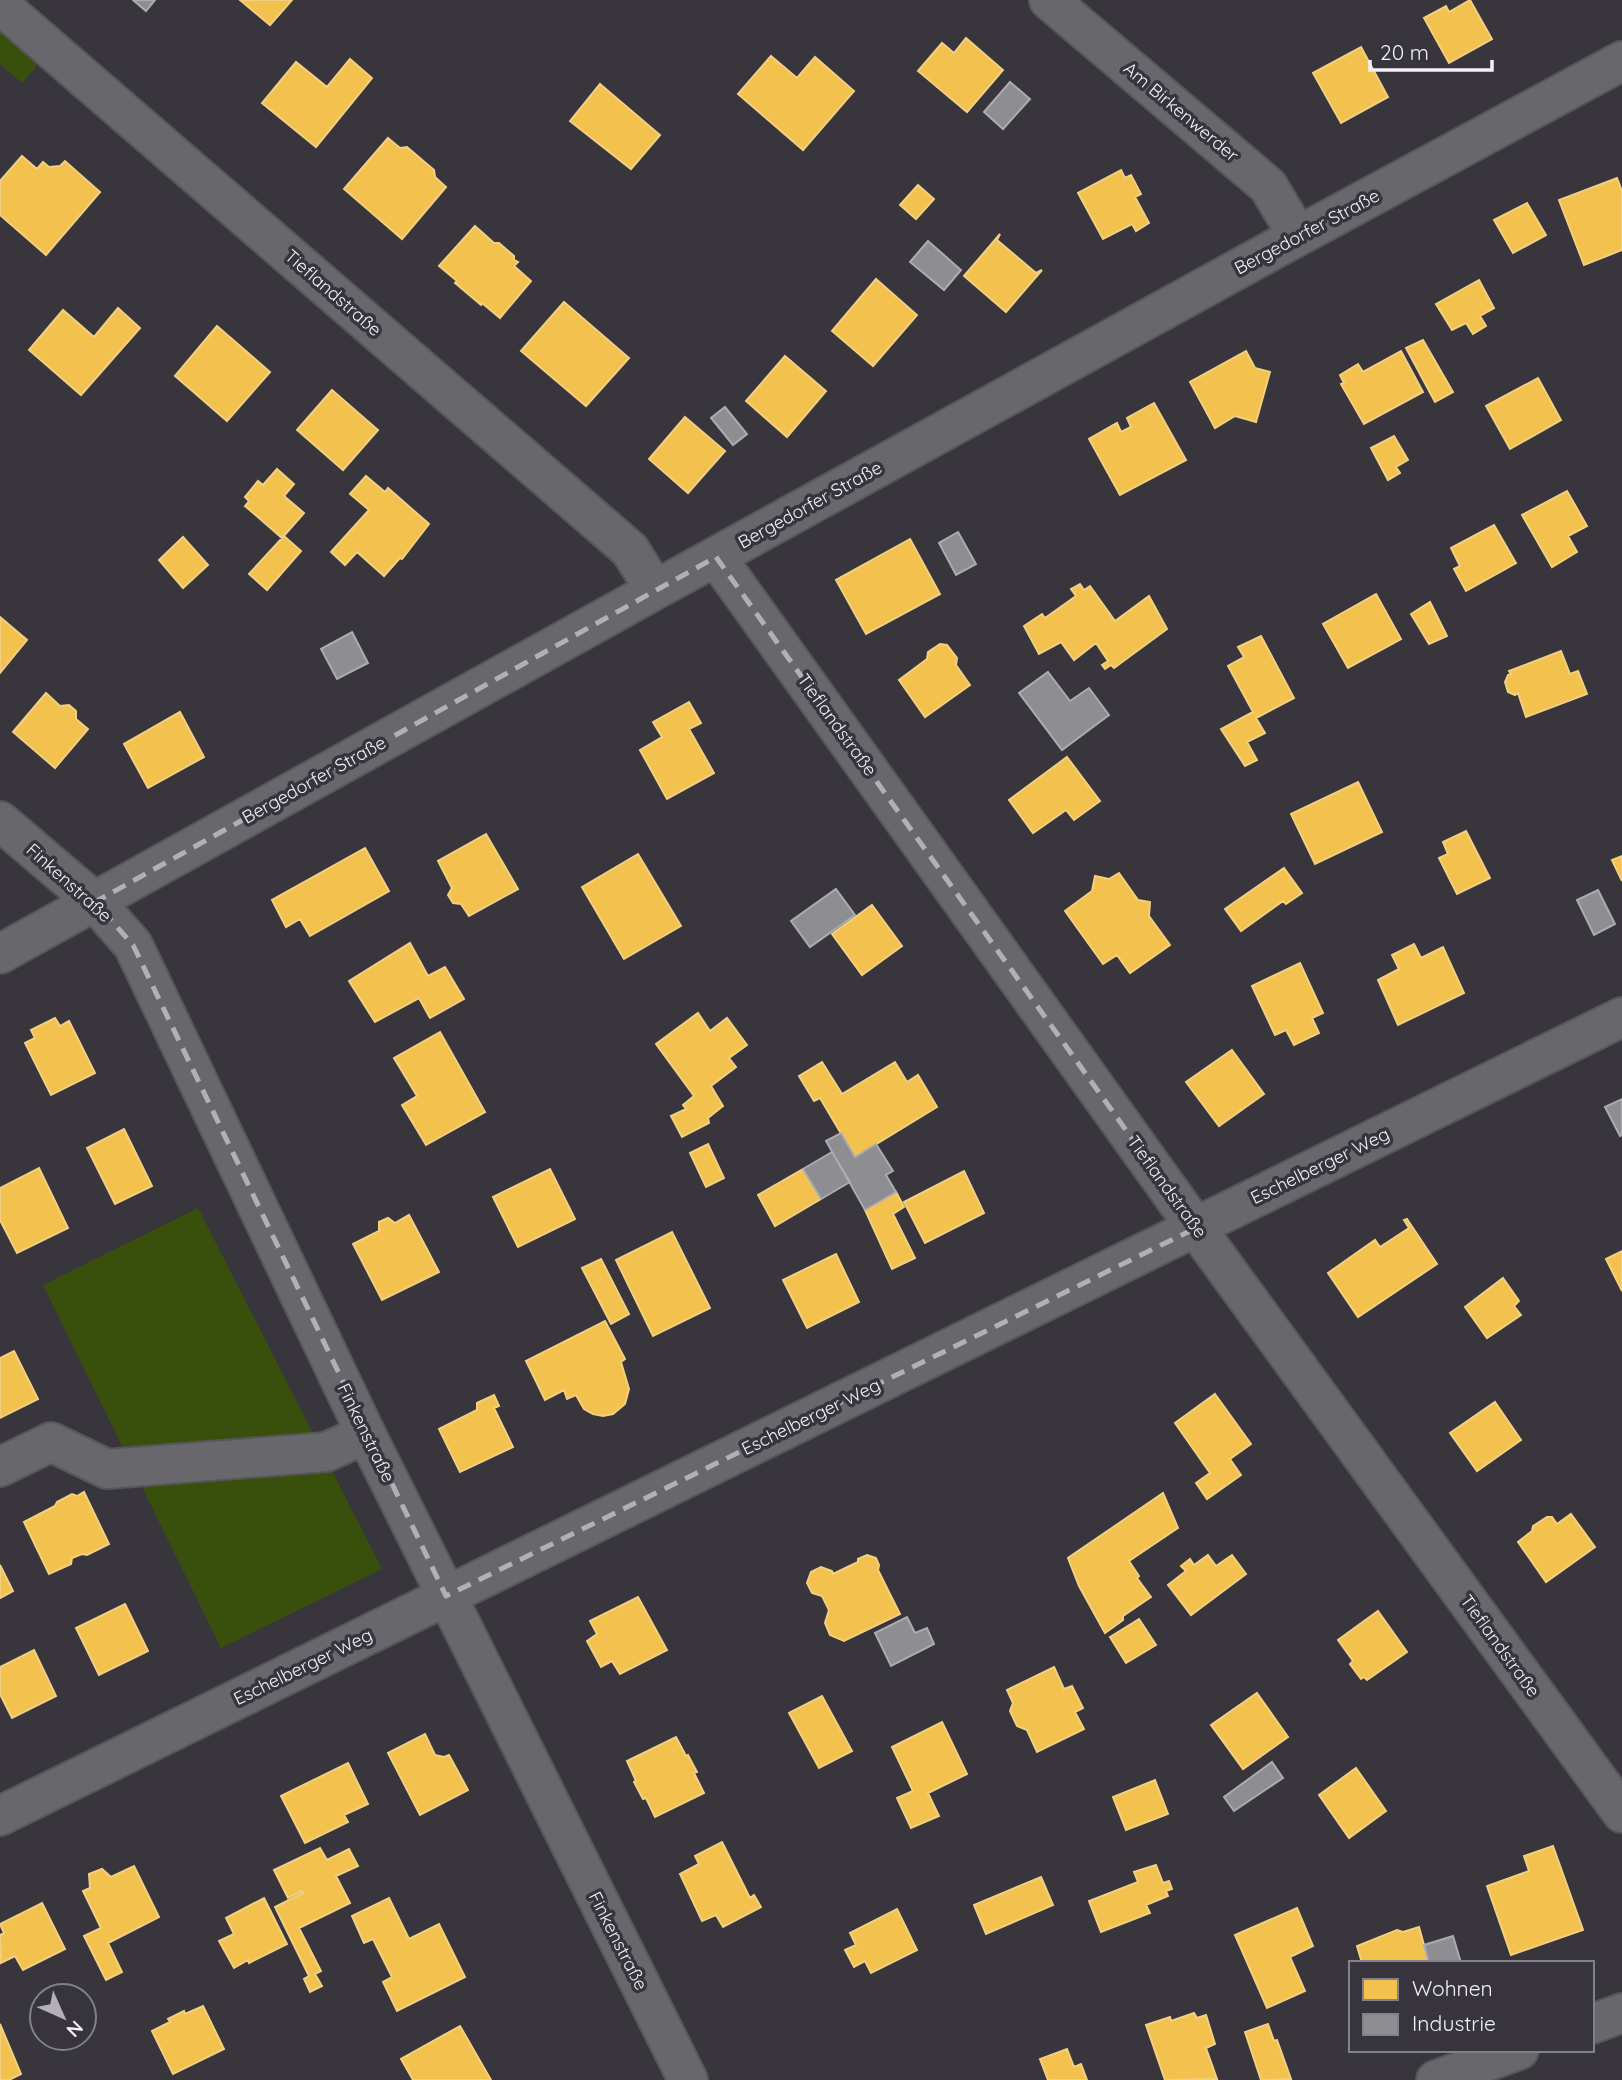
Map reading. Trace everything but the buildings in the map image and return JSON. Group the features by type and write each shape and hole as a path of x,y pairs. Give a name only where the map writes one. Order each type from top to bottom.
{"street":[{"name":"Am Birkenwerder","path":"1049,0 1268,186 1298,236"},
{"name":"Tieflandstraße","path":"0,5 630,550 655,590"},
{"name":"Bergedorfer Straße","path":"0,954 655,590 1622,61"},
{"name":"Tieflandstraße","path":"716,557 1196,1228 1622,1814"},
{"name":"Finkenstraße","path":"0,821 95,902 133,946 366,1434 688,2080"},
{"name":"Eschelberger Weg","path":"0,1816 1622,1017"},
{"path":"0,1467 51,1442 107,1469 326,1452 366,1434"},
{"path":"1594,2023 1622,2014"},
{"path":"1436,2080 1513,2052"}],"highlighted area":[{"path":"716,557 1196,1228 446,1596 133,945 95,902"}],"green space":[{"path":"0,30 35,61 36,67 22,83 0,64"},
{"path":"198,1208 382,1569 221,1648 43,1285"}]}
